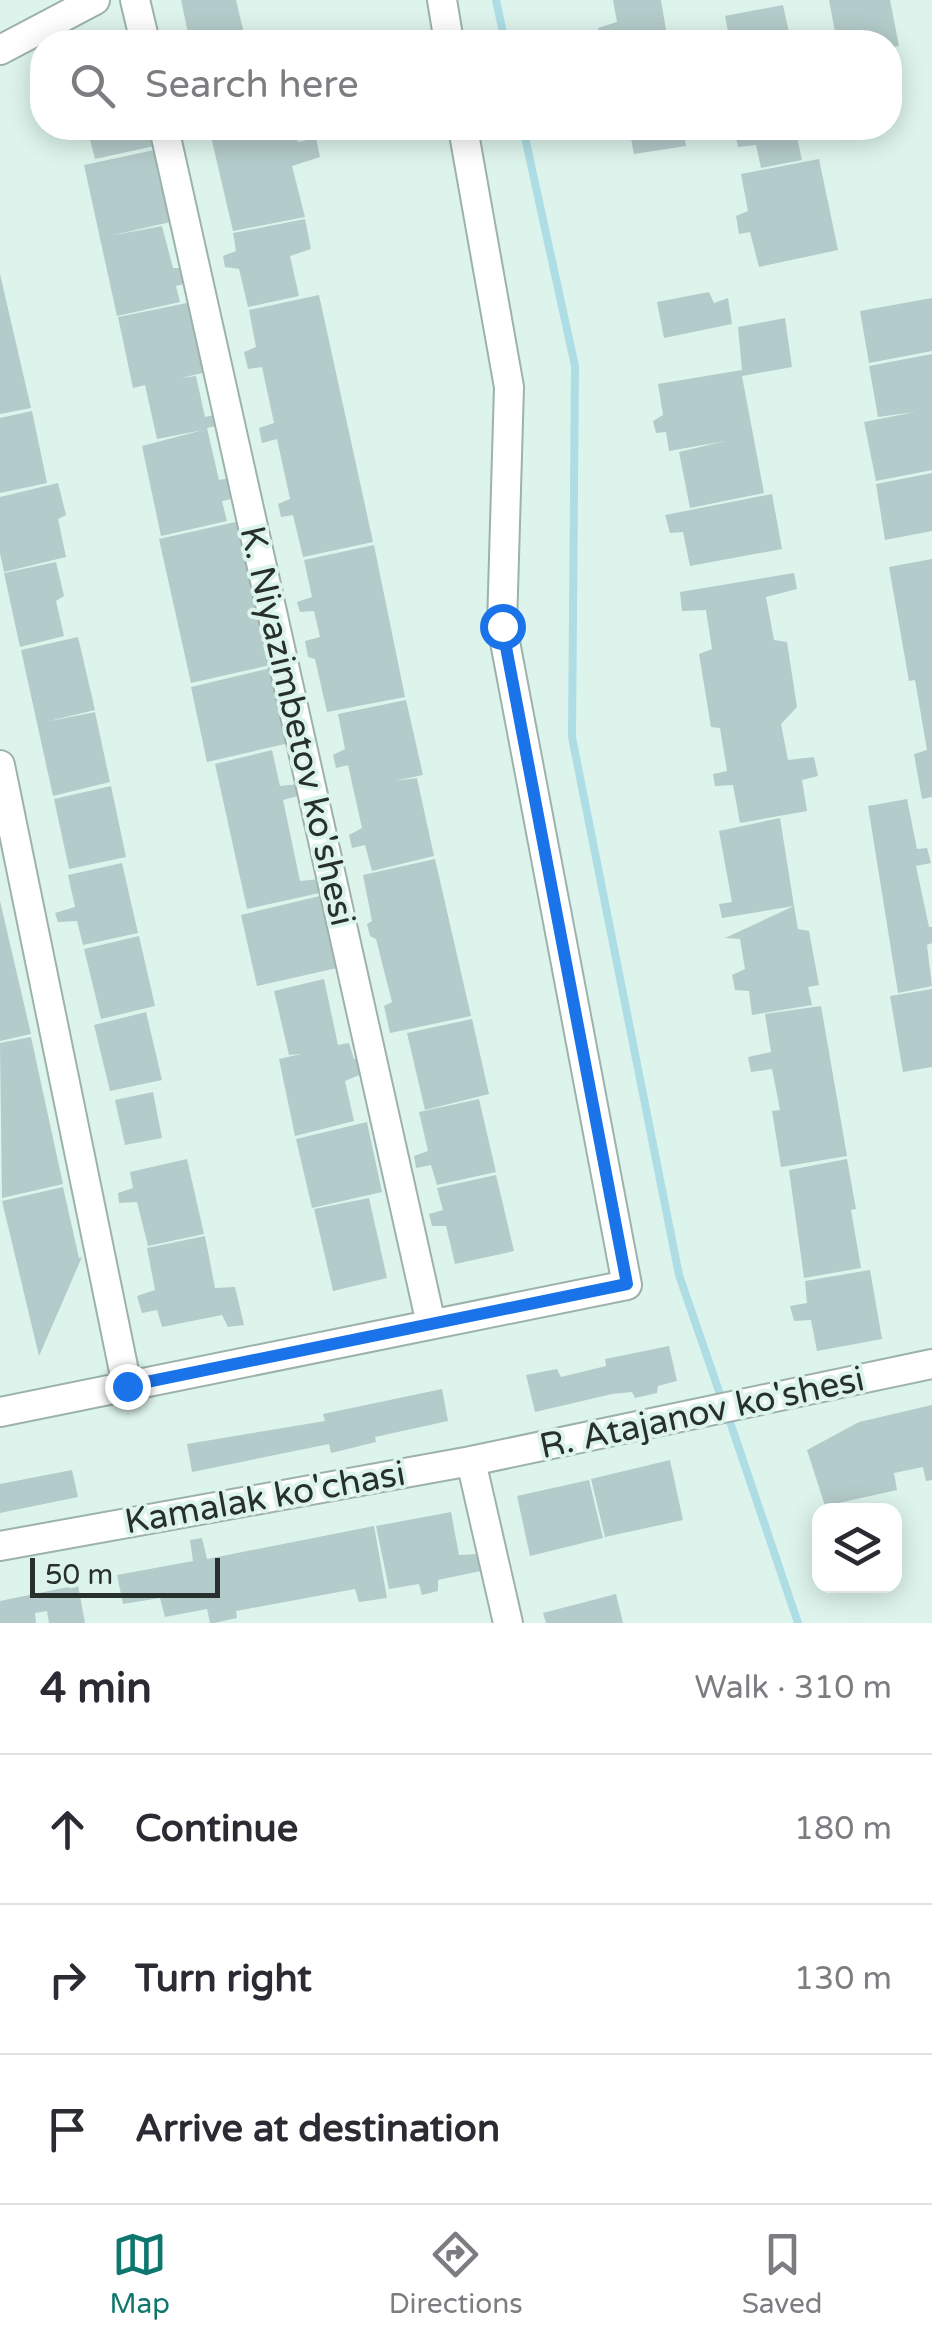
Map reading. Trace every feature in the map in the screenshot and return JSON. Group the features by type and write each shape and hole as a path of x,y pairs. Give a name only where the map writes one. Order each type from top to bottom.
{"street":[{"path":"38,30 94,0"},
{"path":"135,0 142,30"},
{"path":"442,0 447,30"},
{"path":"0,50 30,34"},
{"name":"K. Niyazimbetov ko'shesi","path":"167,140 431,1324"},
{"path":"0,1412 627,1284 502,626 509,387 465,140"},
{"path":"0,764 127,1386"},
{"name":"R. Atajanov ko'shesi","path":"471,1461 932,1364"},
{"path":"471,1461 508,1623"},
{"name":"Kamalak ko'chasi","path":"0,1546 471,1461"}],"building":[{"path":"181,0 236,0 243,30 187,30"},
{"path":"613,0 661,0 666,30 598,30 617,22"},
{"path":"829,0 890,0 896,30 835,30"},
{"path":"783,5 788,30 728,30 725,16"},
{"path":"90,140 158,140 159,145 95,159"},
{"path":"212,140 316,140 320,157 292,166 305,217 233,231"},
{"path":"631,140 685,140 686,146 634,154"},
{"path":"737,140 798,140 802,160 761,168 756,145 738,147"},
{"path":"159,149 175,221 109,236 162,226 173,268 188,268 191,282 176,286 180,302 117,316 84,165"},
{"path":"819,159 838,250 759,267 750,232 739,234 736,216 748,211 741,174"},
{"path":"305,219 311,249 290,256 299,296 248,307 239,269 225,267 223,256 236,251 233,233"},
{"path":"0,274 31,408 0,414"},
{"path":"709,292 714,303 728,298 732,324 664,338 657,302"},
{"path":"319,295 373,542 303,557 293,515 281,517 278,504 290,499 277,439 262,443 259,428 274,423 262,367 248,369 244,352 256,347 249,310"},
{"path":"932,298 932,351 869,363 860,311"},
{"path":"192,302 207,372 181,378 196,376 205,417 223,413 226,424 207,428 219,480 236,477 240,497 222,501 227,521 161,536 142,446 203,430 157,439 145,385 133,388 118,317"},
{"path":"785,318 792,367 742,376 764,493 690,508 679,452 725,441 669,451 666,432 656,433 653,421 663,415 658,384 742,370 738,327"},
{"path":"932,354 932,470 876,481 864,422 915,412 878,417 869,366"},
{"path":"32,411 47,483 0,493 0,418"},
{"path":"932,473 932,531 885,540 876,484"},
{"path":"58,483 66,515 58,519 66,557 4,572 0,497"},
{"path":"772,494 782,549 690,566 683,532 670,533 665,515"},
{"path":"240,521 270,665 191,683 159,539"},
{"path":"374,545 405,697 327,712 315,659 308,657 305,641 320,637 314,611 300,612 297,602 312,597 304,560"},
{"path":"932,559 932,797 922,799 914,754 927,750 915,680 909,681 889,567"},
{"path":"56,562 64,596 56,601 64,636 20,647 4,573"},
{"path":"794,573 797,589 766,597 774,640 787,642 797,707 781,724 788,760 814,757 818,776 802,780 807,811 740,823 733,785 715,786 713,774 727,771 720,728 711,727 699,654 712,649 706,610 682,611 680,592"},
{"path":"78,637 95,710 45,722 95,712 110,782 53,796 21,650"},
{"path":"271,668 289,743 207,762 191,687"},
{"path":"406,700 423,775 394,781 417,778 434,856 372,871 365,845 352,848 349,835 362,828 348,765 336,768 333,755 345,749 338,714"},
{"path":"272,750 280,786 299,784 301,795 283,800 300,881 321,879 324,892 247,909 215,764"},
{"path":"111,786 126,857 69,869 54,799"},
{"path":"907,799 917,849 927,848 931,863 916,866 932,927 932,943 927,945 932,986 898,993 868,806"},
{"path":"780,818 794,906 722,918 719,904 732,902 719,831"},
{"path":"435,859 471,1016 390,1033 384,1006 392,1002 376,939 370,936 367,924 372,921 363,875"},
{"path":"122,863 138,933 83,945 77,921 58,922 55,913 75,907 68,875"},
{"path":"320,896 337,968 257,986 241,915"},
{"path":"0,901 31,1034 0,1041"},
{"path":"794,906 798,929 809,931 819,985 808,987 812,1005 752,1015 749,991 735,990 732,975 745,969 740,939 725,938"},
{"path":"139,936 155,1006 101,1019 84,949"},
{"path":"324,979 338,1045 349,1043 354,1059 361,1059 364,1073 345,1081 354,1121 295,1136 279,1059 301,1054 289,1055 274,991"},
{"path":"932,989 932,1067 903,1072 890,996"},
{"path":"821,1006 847,1156 781,1167 772,1111 780,1110 772,1069 751,1072 748,1057 771,1052 765,1014"},
{"path":"146,1012 162,1080 110,1091 94,1025"},
{"path":"472,1019 489,1094 425,1110 407,1033"},
{"path":"31,1037 63,1184 2,1198 0,1043"},
{"path":"153,1092 162,1138 125,1145 115,1100"},
{"path":"479,1099 496,1172 437,1185 431,1165 416,1168 414,1156 428,1151 419,1112"},
{"path":"367,1122 382,1192 312,1208 296,1139"},
{"path":"187,1159 204,1234 148,1246 137,1202 119,1203 118,1193 133,1188 130,1172"},
{"path":"847,1159 861,1268 804,1278 789,1170"},
{"path":"496,1175 514,1251 455,1264 446,1226 432,1226 429,1214 443,1210 437,1188"},
{"path":"63,1187 79,1258 82,1257 39,1356 2,1201"},
{"path":"369,1198 387,1278 333,1291 314,1209"},
{"path":"205,1236 215,1288 235,1287 244,1325 228,1327 222,1315 162,1327 157,1310 142,1313 137,1296 155,1290 147,1248"},
{"path":"870,1270 882,1339 817,1351 811,1320 794,1321 790,1306 807,1303 805,1281"},
{"path":"669,1346 677,1381 658,1386 657,1393 635,1398 632,1392 612,1394 535,1412 526,1375 557,1369 561,1377 606,1366 605,1359"},
{"path":"442,1389 448,1421 375,1437 376,1442 331,1453 329,1444 192,1472 187,1444 325,1421 323,1414"},
{"path":"932,1405 932,1480 926,1481 923,1467 894,1473 897,1490 824,1503 807,1450 859,1422"},
{"path":"670,1460 683,1520 605,1537 591,1479"},
{"path":"72,1470 78,1497 0,1513 0,1484"},
{"path":"589,1480 603,1538 530,1556 517,1496"},
{"path":"451,1512 459,1555 478,1554 481,1571 438,1580 438,1591 422,1595 419,1584 389,1589 376,1526"},
{"path":"374,1526 387,1598 359,1602 355,1589 236,1611 237,1618 214,1623 210,1623 207,1609 165,1617 160,1598 123,1604 117,1575 193,1561 190,1540 202,1538 207,1559"},
{"path":"78,1585 85,1623 49,1623 47,1611 35,1613 36,1623 0,1623 0,1601"},
{"path":"616,1594 623,1623 546,1623 543,1613"}],"waterway":[{"path":"496,0 502,30"},
{"path":"526,140 575,366 572,737 679,1275 722,1400"},
{"path":"727,1413 798,1623"}],"route":[{"path":"127,1386 627,1284 502,626"}]}
